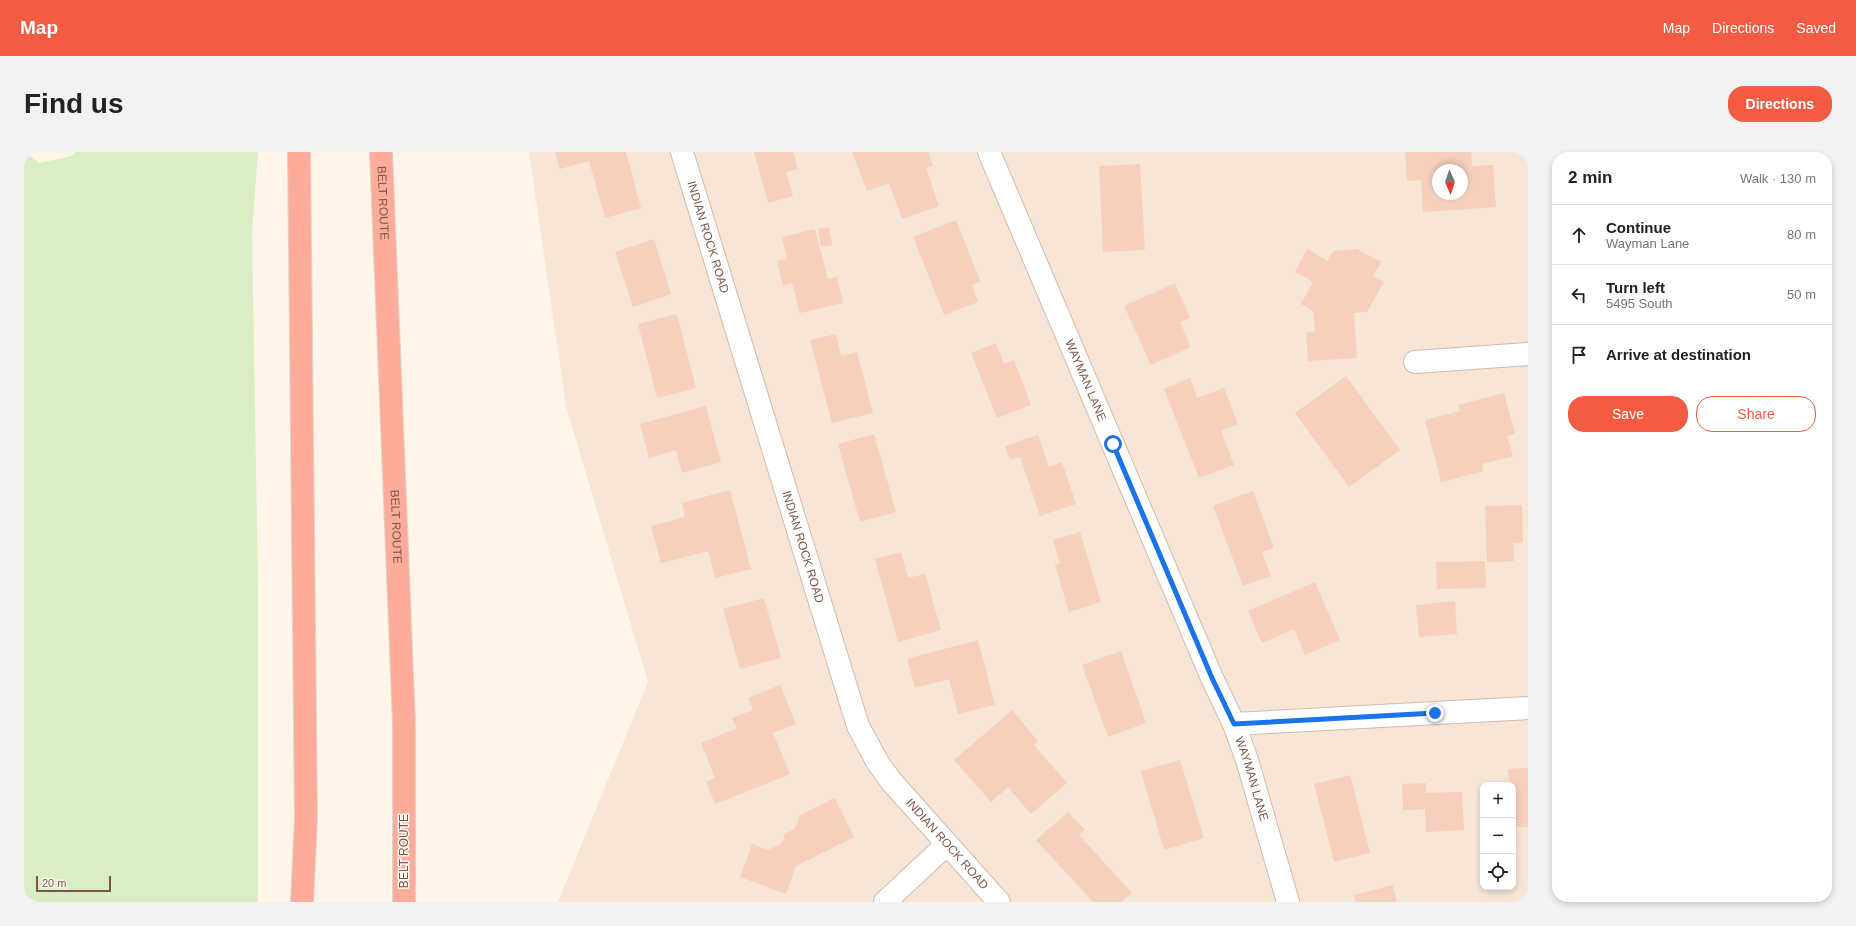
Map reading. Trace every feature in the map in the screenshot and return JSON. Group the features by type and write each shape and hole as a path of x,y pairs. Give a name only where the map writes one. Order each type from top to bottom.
{"highway":[{"path":"299,152 306,818 302,902"},
{"name":"BELT ROUTE","path":"381,152 404,724 404,902"}],"street":[{"name":"INDIAN ROCK ROAD","path":"682,152 858,726 875,757 891,781 946,845 999,902"},
{"name":"WAYMAN LANE","path":"989,152 1212,678 1234,724 1259,797 1288,902"},
{"path":"1415,362 1528,354"},
{"path":"1234,724 1528,708"},
{"path":"885,902 946,845"}],"shaded area":[{"path":"529,152 1528,152 1528,902 558,902 648,682 566,406"}],"green space":[{"path":"24,152 40,163 72,156 75,152 258,152 252,233 258,585 258,902 24,902"}],"building":[{"path":"555,152 626,152 641,208 605,218 589,161 560,169"},
{"path":"754,152 793,152 798,169 786,172 793,196 768,203"},
{"path":"852,152 928,152 933,166 926,168 939,206 902,219 889,183 867,191"},
{"path":"1405,152 1471,152 1472,166 1493,165 1496,207 1423,212 1421,180 1407,181"},
{"path":"1140,164 1145,250 1103,252 1099,166"},
{"path":"956,220 980,281 972,285 978,302 944,315 913,237"},
{"path":"829,227 832,245 821,247 818,229"},
{"path":"815,229 828,279 837,277 843,303 800,313 792,283 783,286 777,261 787,259 782,237"},
{"path":"654,239 671,294 633,307 615,252"},
{"path":"1307,249 1328,261 1333,251 1357,249 1381,262 1373,276 1384,282 1367,312 1354,313 1357,358 1308,361 1306,332 1315,331 1313,311 1301,304 1313,282 1295,272"},
{"path":"1175,283 1190,318 1180,322 1191,347 1151,365 1124,306"},
{"path":"677,314 696,388 657,398 638,324"},
{"path":"836,334 841,356 857,352 873,413 832,423 810,340"},
{"path":"996,343 1004,364 1014,360 1031,405 997,418 971,353"},
{"path":"1346,376 1400,450 1349,487 1295,413"},
{"path":"1190,378 1197,398 1224,388 1238,424 1221,431 1234,465 1199,478 1164,389"},
{"path":"1504,393 1515,434 1507,436 1513,456 1482,464 1484,471 1441,482 1425,420 1460,411 1458,405"},
{"path":"706,406 721,462 682,473 676,450 649,458 640,424"},
{"path":"874,434 896,512 860,522 838,444"},
{"path":"1038,435 1049,467 1062,462 1076,504 1040,516 1020,457 1010,460 1005,446"},
{"path":"730,490 751,569 715,578 708,551 661,563 651,526 685,517 682,503"},
{"path":"1253,491 1274,548 1262,552 1271,576 1243,586 1213,506"},
{"path":"1522,505 1523,543 1513,543 1514,561 1487,562 1485,506"},
{"path":"1080,532 1101,602 1069,612 1055,565 1060,563 1053,540"},
{"path":"901,552 908,578 925,574 941,630 898,642 875,559"},
{"path":"1485,561 1486,588 1437,589 1436,562"},
{"path":"1315,582 1340,640 1305,655 1294,629 1262,643 1248,611"},
{"path":"764,598 781,658 740,669 723,609"},
{"path":"1455,601 1457,634 1419,637 1416,605"},
{"path":"978,640 995,705 958,714 949,679 915,688 907,659"},
{"path":"1121,651 1146,723 1108,737 1082,665"},
{"path":"780,685 796,724 773,733 790,774 715,804 706,782 715,778 701,743 737,728 732,718 753,710 748,698"},
{"path":"1012,710 1038,741 1034,745 1067,783 1031,814 1008,787 991,802 954,760"},
{"path":"1180,760 1204,838 1164,850 1141,771"},
{"path":"1528,768 1528,827 1516,827 1516,782 1509,782 1508,769"},
{"path":"1350,775 1370,853 1334,862 1314,784"},
{"path":"1426,783 1426,793 1462,792 1464,830 1426,832 1425,809 1403,810 1402,784"},
{"path":"835,798 854,837 796,866 786,894 740,877 752,844 768,850 782,843 785,834 795,829 800,815"},
{"path":"1068,812 1085,830 1079,835 1132,893 1121,902 1093,902 1036,840"},
{"path":"1393,885 1397,902 1355,902 1354,895"}],"route":[{"path":"1113,444 1212,678 1234,724 1435,713"}]}
